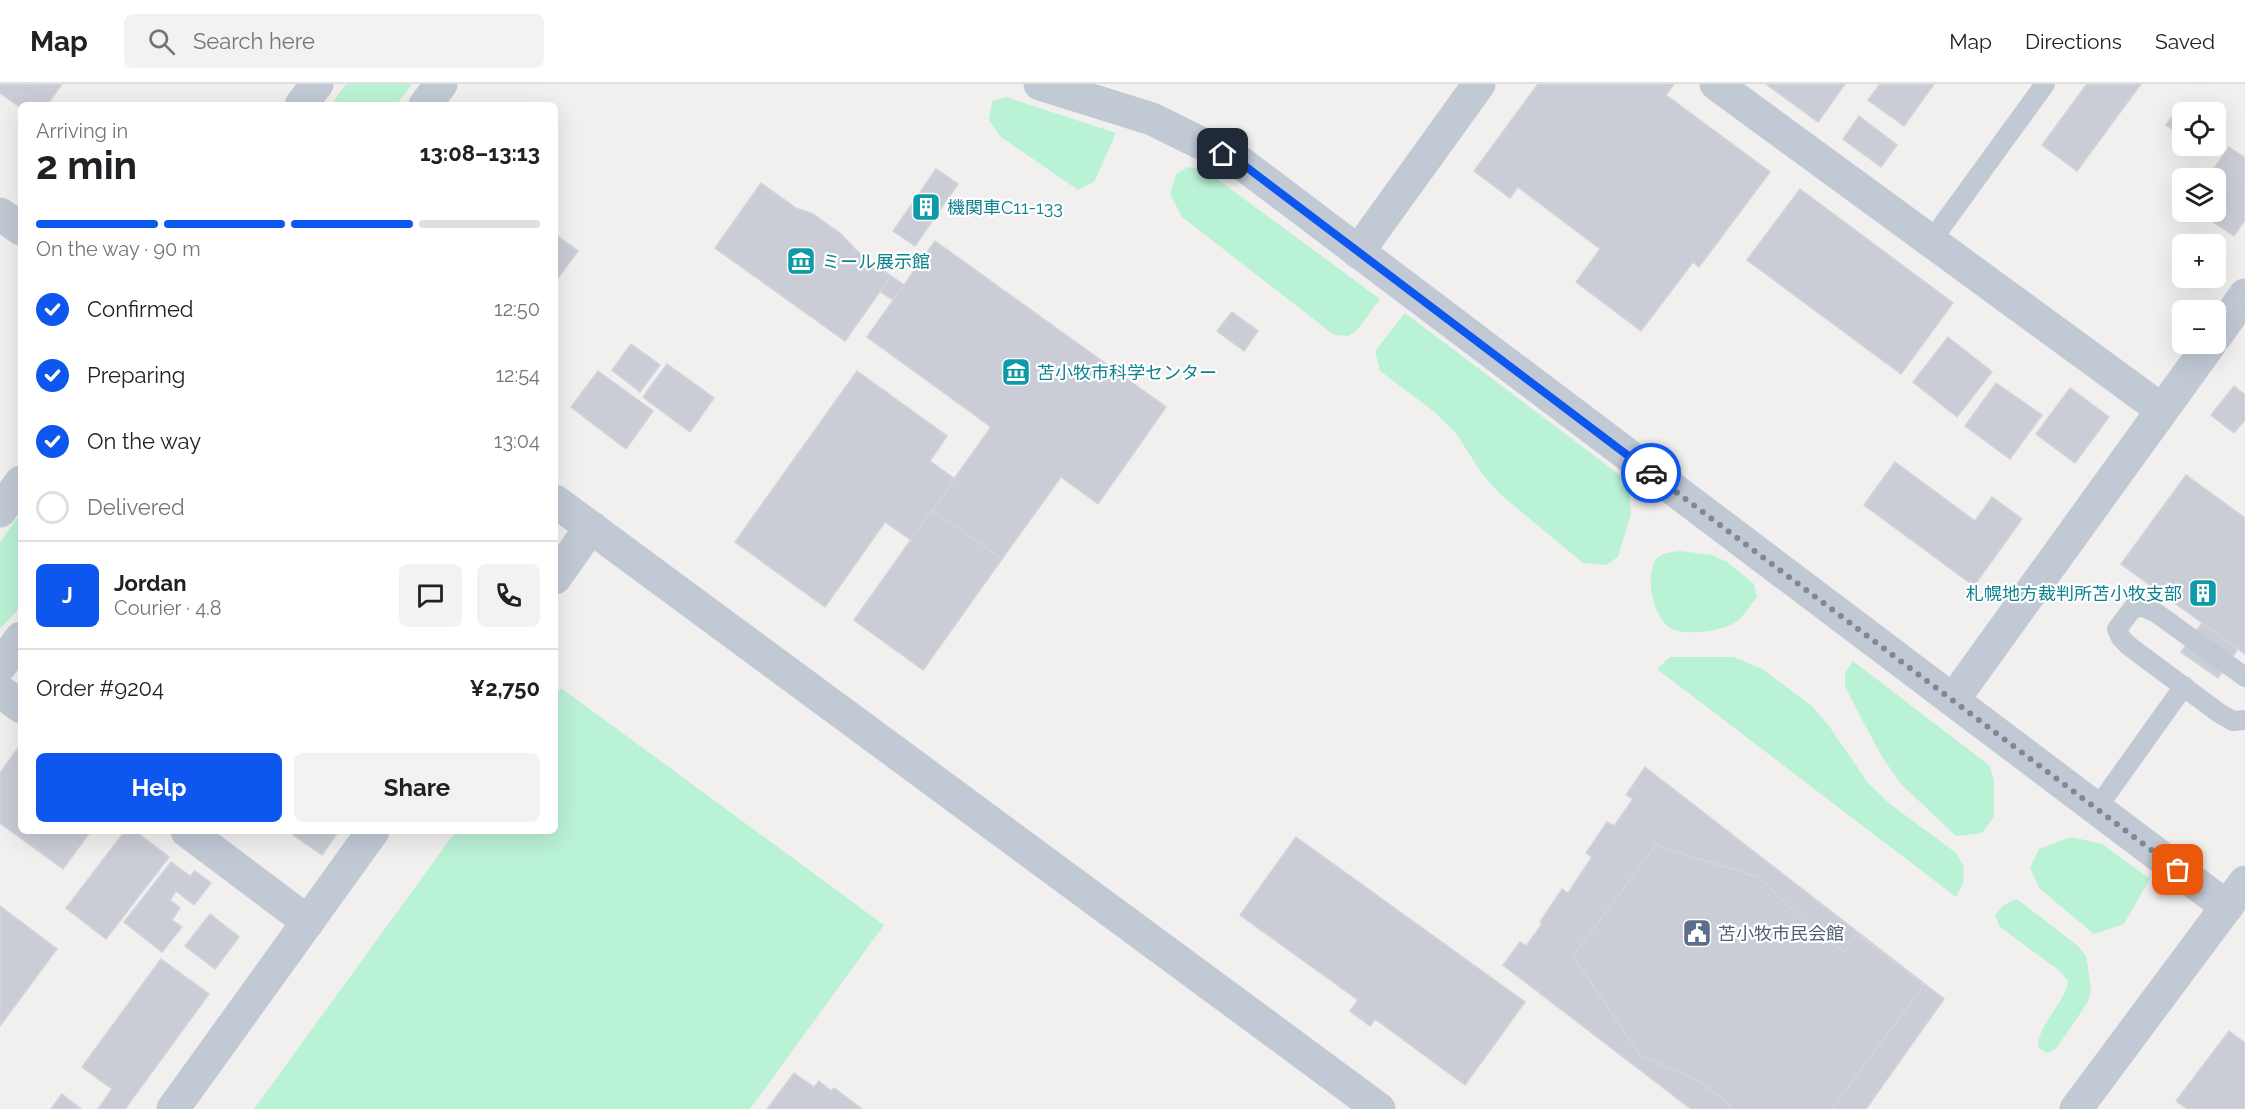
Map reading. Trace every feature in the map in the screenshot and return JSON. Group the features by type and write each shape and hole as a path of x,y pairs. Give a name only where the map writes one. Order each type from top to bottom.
{"street":[{"path":"303,102 317,84"},
{"path":"427,102 441,84"},
{"path":"1040,84 1152,119 1241,163 2097,808 2236,894 2076,1109"},
{"path":"1358,252 1479,84"},
{"path":"1716,84 2162,410"},
{"path":"0,214 18,227"},
{"path":"2226,322 2245,296"},
{"path":"1953,700 2203,354"},
{"path":"0,511 18,486"},
{"path":"558,503 1379,1109"},
{"path":"558,574 591,527"},
{"path":"0,666 18,642"},
{"path":"0,691 18,705"},
{"path":"191,834 308,922"},
{"path":"173,1109 371,834"}],"lane":[{"path":"1931,241 2045,84"},
{"path":"2245,677 2155,612 2143,607 2133,608 2117,629 2121,638 2129,646 2219,713 2233,721 2245,720"},
{"path":"2097,808 2184,686"}],"green space":[{"path":"346,84 412,84 398,102 333,102"},
{"path":"1006,97 1116,133 1094,182 1078,190 1001,137 989,120 992,101"},
{"path":"1188,167 1205,170 1380,299 1358,329 1349,336 1334,335 1182,217 1170,194 1176,174"},
{"path":"1405,313 1621,476 1629,491 1631,514 1618,557 1606,565 1583,563 1500,494 1483,475 1455,432 1432,410 1380,371 1375,351"},
{"path":"18,517 18,609 0,629 0,542"},
{"path":"1680,551 1712,555 1727,562 1754,584 1757,597 1740,619 1726,627 1696,632 1677,631 1664,622 1659,615 1652,594 1651,573 1658,557"},
{"path":"1670,657 1734,657 1762,669 1812,706 1829,726 1868,783 1890,804 1955,852 1964,866 1963,883 1956,897 1657,669"},
{"path":"1853,661 1990,766 1994,780 1994,817 1982,833 1956,836 1901,784 1882,757 1845,687 1845,673"},
{"path":"561,688 884,925 750,1109 254,1109 454,834 558,834 558,692"},
{"path":"2071,837 2102,844 2150,879 2124,924 2094,934 2039,888 2030,868 2039,849"},
{"path":"2017,899 2078,946 2086,956 2091,988 2088,1002 2056,1049 2047,1053 2038,1048 2039,1039 2046,1022 2066,990 2068,981 2060,971 2000,927 1995,916 2004,905"}],"building":[{"path":"0,84 62,84 49,102 18,102 18,106 0,93"},
{"path":"1538,84 1674,84 1666,95 1770,172 1699,267 1693,262 1641,331 1576,282 1600,249 1518,187 1510,198 1474,171"},
{"path":"1766,84 1845,84 1818,122"},
{"path":"1880,84 1934,84 1904,126 1868,100"},
{"path":"2087,84 2141,84 2077,171 2042,145"},
{"path":"1859,116 1897,145 1881,167 1843,139"},
{"path":"2172,117 2172,129 2166,125"},
{"path":"2229,147 2245,158 2245,220 2234,236 2213,222 2226,222 2226,168 2214,168 2223,156 2226,156"},
{"name":"機関車C11-133","path":"936,169 958,184 915,246 893,231"},
{"name":"ミール展示館","path":"761,183 796,208 813,214 841,234 857,251 891,276 845,341 715,248"},
{"path":"1800,189 1953,303 1901,374 1747,260"},
{"path":"558,236 578,251 558,278"},
{"name":"苫小牧市科学センター","path":"935,241 1166,407 1098,504 1061,477 1002,559 932,510 991,427 867,337"},
{"path":"891,276 904,285 893,300 881,292"},
{"name":"苫小牧市科学センター","path":"1232,312 1258,331 1244,351 1217,331"},
{"path":"1948,337 1992,372 1957,417 1913,382"},
{"path":"631,344 660,365 640,392 612,370"},
{"path":"667,364 714,398 690,432 643,397"},
{"path":"598,371 653,411 626,449 571,407"},
{"path":"857,371 947,436 930,461 955,479 911,540 885,522 825,607 735,542"},
{"path":"1996,383 2042,415 2010,459 1965,426"},
{"path":"2234,386 2245,395 2245,420 2234,433 2211,415"},
{"path":"2070,388 2109,417 2075,463 2036,434"},
{"path":"1895,462 1975,521 1992,497 2022,519 1974,586 1864,505"},
{"name":"札幌地方裁判所苫小牧支部","path":"2186,475 2245,518 2245,654 2121,564"},
{"path":"932,510 1002,559 923,670 854,620"},
{"path":"2202,623 2238,649 2218,678 2181,652"},
{"path":"18,748 18,834 89,834 63,869 0,823 0,773"},
{"name":"苫小牧市民会館","path":"1645,767 1944,999 1866,1109 1691,1109 1503,965 1520,942 1526,946 1562,889 1568,893 1592,857 1586,853 1607,822 1614,826 1633,799 1626,795"},
{"path":"123,834 139,834 169,857 106,939 66,908"},
{"path":"294,834 337,834 322,855"},
{"path":"1296,837 1525,1002 1465,1085 1375,1019 1370,1026 1350,1011 1358,1000 1240,915"},
{"name":"苫小牧市民会館","path":"1656,845 1760,878 1808,925 1844,952 1857,934 1924,985 1832,1109 1727,1109 1730,1105 1700,1082 1640,1055 1573,956"},
{"path":"171,862 190,876 195,871 211,883 194,905 176,891 170,900 180,908 172,920 182,927 162,952 124,922"},
{"path":"0,906 57,949 0,1026"},
{"path":"210,914 239,937 215,969 185,946"},
{"path":"161,959 209,994 125,1109 98,1109 112,1089 82,1067"},
{"path":"2229,1031 2245,1043 2245,1109 2187,1109 2176,1101"},
{"path":"794,1073 814,1087 819,1081 831,1091 834,1088 862,1109 767,1109"},
{"path":"62,1094 81,1109 51,1109"}],"way so far":[{"path":"1651,473 2178,870"}],"place":[{"name":"機関車C11-133","path":"926,207"},
{"name":"ミール展示館","path":"801,261"},
{"name":"苫小牧市科学センター","path":"1016,372"},
{"name":"札幌地方裁判所苫小牧支部","path":"2203,593"},
{"name":"苫小牧市民会館","path":"1697,933"}],"route":[{"path":"1223,154 1241,163 1651,473"}]}
